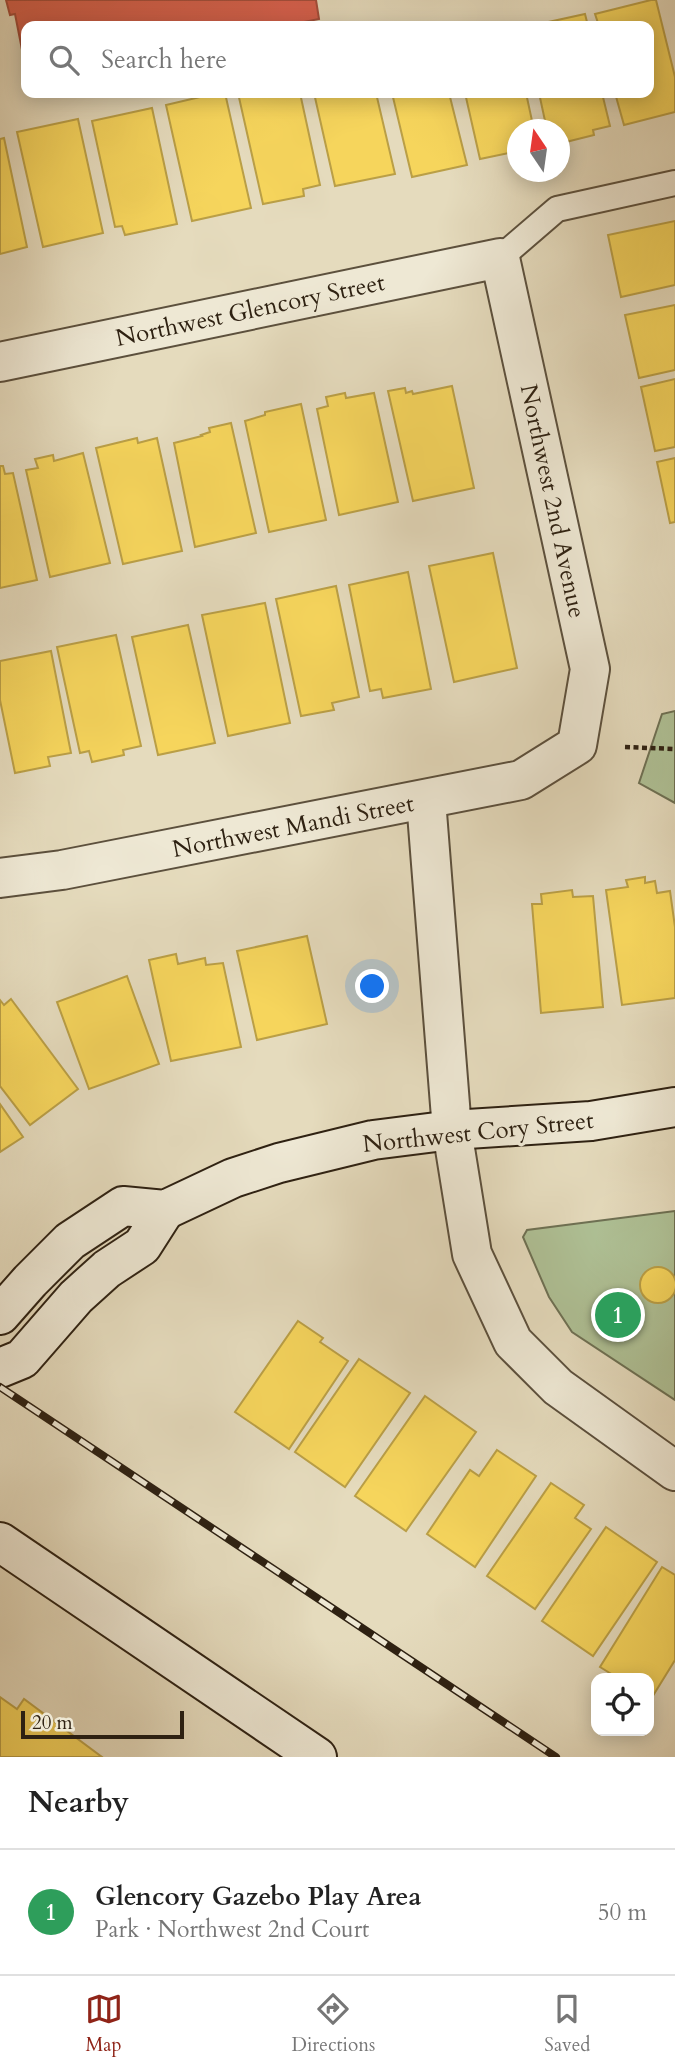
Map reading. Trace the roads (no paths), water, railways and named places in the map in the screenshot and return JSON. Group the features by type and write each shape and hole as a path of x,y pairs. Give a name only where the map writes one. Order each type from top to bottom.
{"street":[{"name":"Northwest Glencory Street","path":"0,362 500,258"},
{"name":"Northwest 2nd Avenue","path":"500,258 590,669 577,745"},
{"name":"Northwest Mandi Street","path":"0,878 62,870 521,780 577,745"},
{"path":"426,800 452,1130 472,1254 513,1342 558,1387 675,1471"},
{"name":"Northwest Cory Street","path":"165,1210 233,1178 279,1163 373,1140 452,1130 591,1121 675,1108"},
{"path":"0,1315 70,1241 123,1206 165,1210 142,1246 107,1269 76,1297 22,1359 0,1368"},
{"path":"0,1542 297,1751"}],"lane":[{"path":"500,258 557,209 675,183"}],"railway":[{"path":"0,1387 556,1757"}],"place":[{"name":"Glencory Gazebo Play Area","path":"618,1315"}]}
